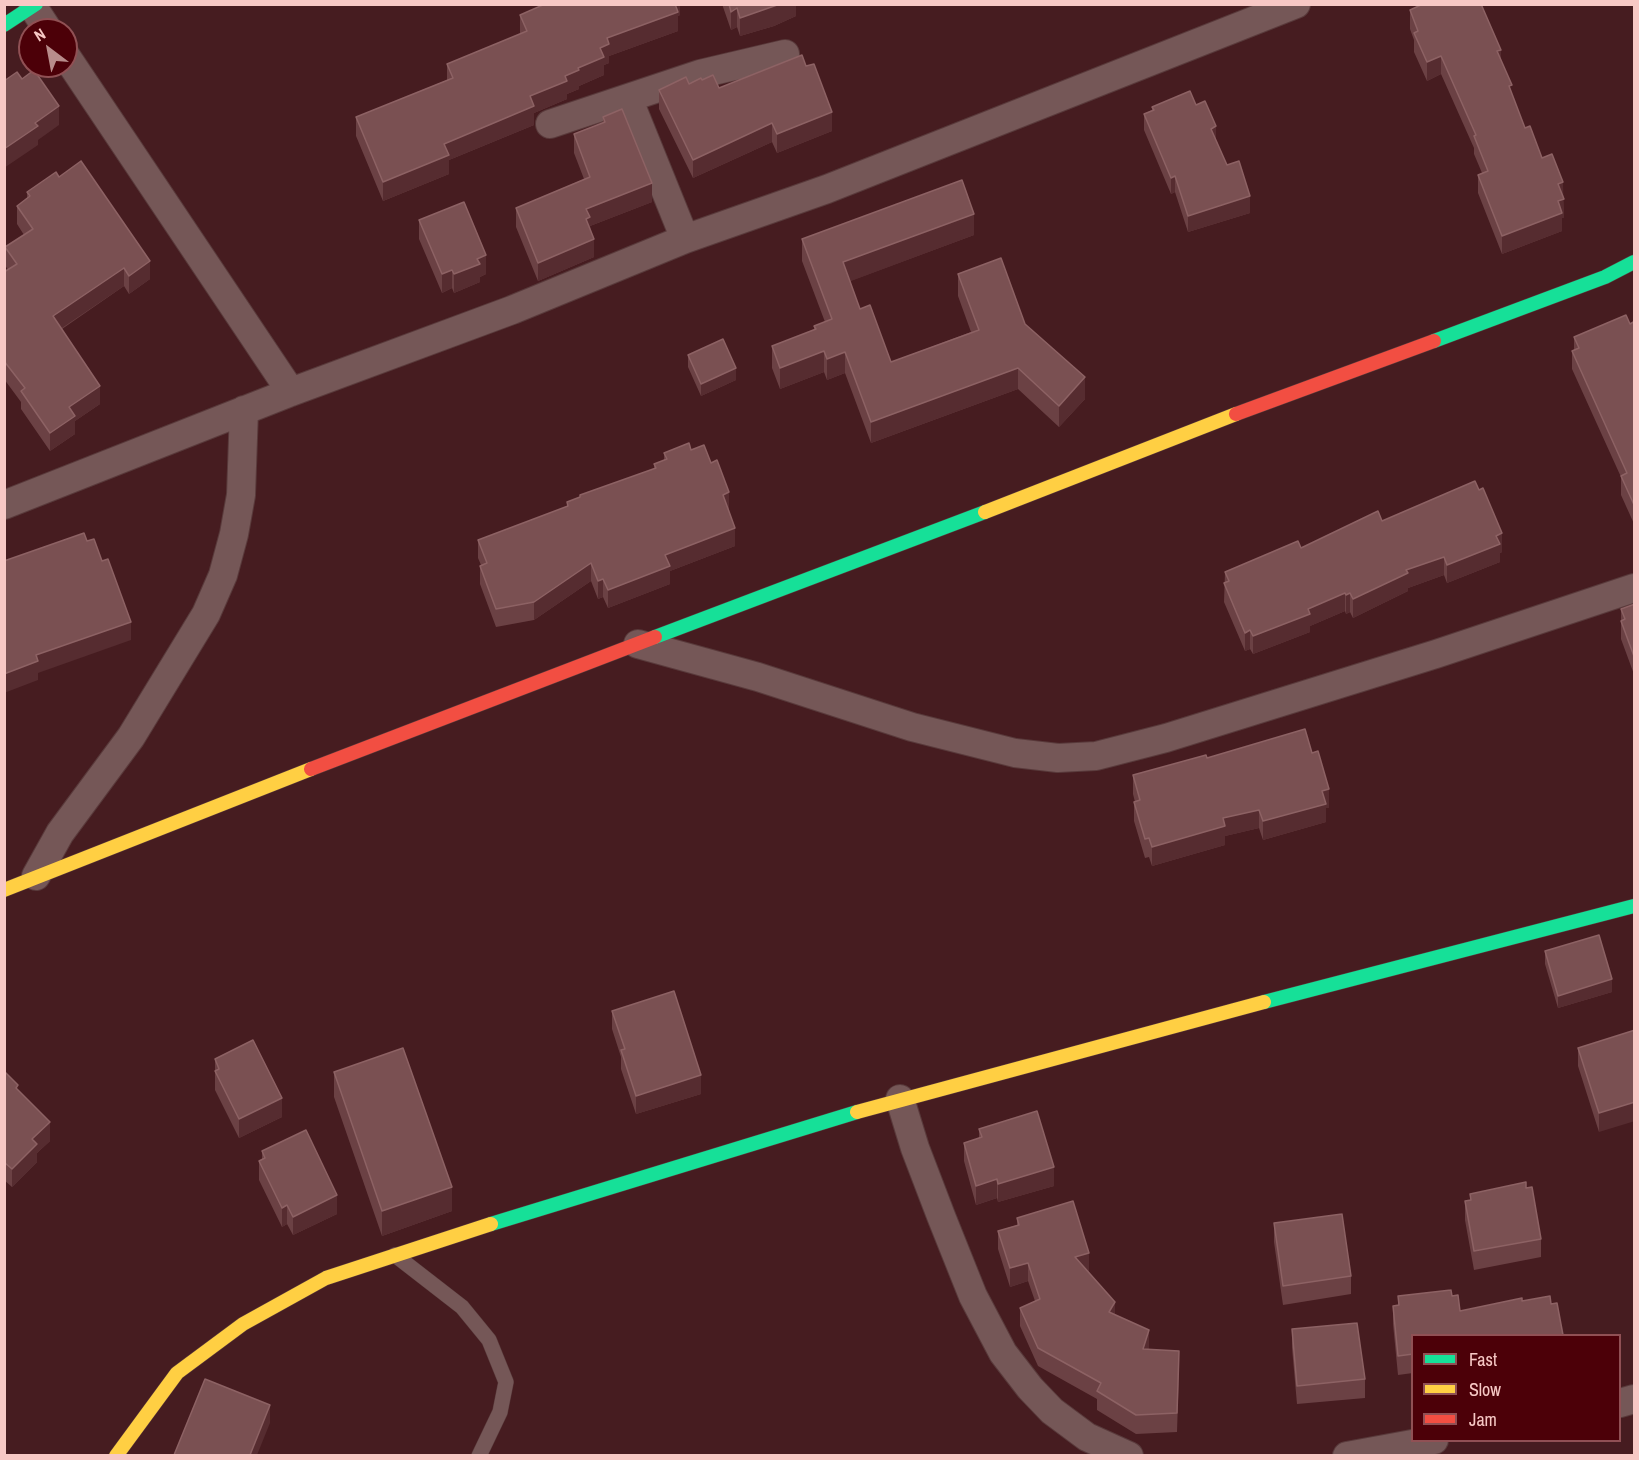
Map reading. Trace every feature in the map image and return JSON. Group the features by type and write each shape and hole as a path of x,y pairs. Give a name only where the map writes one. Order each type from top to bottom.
{"street":[{"path":"4,506 244,410 512,310 685,239 827,189 1296,4"},
{"path":"4,25 39,14"},
{"path":"550,124 700,74 785,54"},
{"path":"78,74 291,392"},
{"path":"628,98 685,239"},
{"path":"4,890 440,719 1270,401 1605,277 1635,262"},
{"path":"36,876 60,833 131,737 206,614 223,575 234,534 241,495 244,410"},
{"path":"638,644 758,677 912,727 1015,753 1058,758 1096,756 1166,738 1424,658 1635,588"},
{"path":"116,1455 177,1373 243,1324 326,1278 900,1099 1220,1013 1635,906"},
{"path":"900,1099 915,1148 973,1296 1003,1353 1052,1412 1087,1437 1129,1455"},
{"path":"1347,1455 1422,1442"}],"lane":[{"path":"395,1255 462,1307 489,1340 506,1382 500,1412 479,1455"}],"building":[{"path":"545,4 675,4 678,12 607,38 609,44 600,48 604,57 565,76 567,81 530,96 534,106 444,144 449,155 383,182 356,117 453,78 447,64 527,31 520,15"},
{"path":"729,4 780,4 740,18 737,8 731,12"},
{"path":"1423,4 1481,4 1501,50 1497,51 1512,85 1509,86 1525,128 1530,126 1542,158 1552,154 1563,182 1558,184 1564,199 1558,201 1562,213 1502,236 1478,175 1488,171 1474,136 1476,135 1441,56 1427,62 1414,33 1418,31 1410,10"},
{"path":"802,55 806,66 814,64 832,112 777,134 772,123 693,160 659,90 686,77 689,84 713,75 719,88"},
{"path":"17,72 18,78 40,78 59,106 35,123 38,126 4,149 4,81"},
{"path":"1190,91 1196,105 1205,101 1216,126 1211,129 1227,165 1239,161 1250,196 1188,216 1175,176 1171,178 1144,114 1154,110 1152,107"},
{"path":"622,109 652,183 586,209 590,217 586,219 594,239 538,263 516,208 590,177 574,134 605,122 603,117"},
{"path":"81,161 150,261 129,276 124,268 53,316 100,386 69,407 75,416 50,433 21,391 25,388 4,361 4,272 17,264 5,247 33,229 17,206 30,196 27,192 56,172 59,177"},
{"path":"962,180 974,214 843,262 860,309 870,305 891,362 979,330 958,274 1001,258 1025,324 1085,377 1059,406 1018,368 871,422 845,352 827,359 824,351 780,368 772,346 816,329 814,326 832,319 802,239"},
{"path":"464,202 486,255 477,259 480,264 454,274 452,270 442,274 419,220"},
{"path":"1626,315 1630,324 1635,321 1635,507 1621,476 1627,473 1572,351 1579,348 1574,337"},
{"path":"723,339 736,368 701,384 688,355"},
{"path":"689,443 691,450 704,445 711,463 717,460 729,492 723,495 735,528 665,555 670,566 608,590 603,579 598,581 591,563 534,602 496,609 480,566 487,563 478,540 568,506 567,502 580,495 656,468 654,464 667,459 664,453"},
{"path":"1475,481 1479,490 1483,488 1502,533 1496,536 1500,544 1447,565 1444,557 1406,570 1408,573 1353,599 1350,593 1346,595 1345,593 1308,609 1310,614 1253,636 1250,630 1245,633 1224,583 1229,581 1225,572 1298,541 1301,548 1378,511 1382,521"},
{"path":"84,533 87,541 94,539 102,561 108,559 131,622 36,655 38,661 4,674 4,561"},
{"path":"1635,604 1635,659 1621,621 1625,619 1621,609"},
{"path":"1305,729 1312,753 1318,751 1329,789 1322,791 1326,804 1263,821 1259,810 1223,818 1225,826 1152,847 1149,838 1145,839 1134,802 1140,800 1133,775 1206,755 1207,758"},
{"path":"1599,935 1612,979 1558,996 1545,951"},
{"path":"674,991 701,1075 636,1096 621,1050 625,1049 612,1011"},
{"path":"1635,1030 1635,1102 1599,1113 1578,1048"},
{"path":"253,1040 282,1098 239,1119 215,1071 219,1069 215,1059"},
{"path":"403,1048 452,1187 382,1211 334,1072"},
{"path":"5,1072 18,1085 16,1088 50,1122 32,1139 37,1144 12,1169 4,1162"},
{"path":"1037,1111 1054,1167 998,1184 997,1179 976,1186 964,1143 982,1137 979,1129"},
{"path":"306,1130 337,1195 293,1217 287,1205 282,1208 259,1161 265,1158 262,1151"},
{"path":"1526,1182 1526,1188 1532,1187 1541,1239 1474,1251 1465,1201 1471,1200 1470,1194"},
{"path":"1073,1201 1089,1253 1075,1257 1115,1302 1109,1312 1149,1330 1143,1349 1179,1351 1177,1413 1136,1415 1097,1391 1101,1383 1038,1348 1020,1308 1040,1299 1028,1263 1010,1268 998,1231 1019,1225 1017,1218"},
{"path":"1342,1214 1351,1276 1283,1286 1274,1223"},
{"path":"1451,1290 1452,1296 1458,1295 1460,1311 1522,1298 1522,1301 1550,1296 1551,1304 1557,1303 1563,1334 1411,1334 1411,1354 1398,1356 1393,1306 1399,1305 1398,1296"},
{"path":"1357,1323 1365,1379 1297,1386 1292,1329"},
{"path":"205,1379 270,1405 250,1455 174,1455"}],"traffic: fast":[{"path":"4,25 36,4"},
{"path":"1434,341 1605,277 1634,262"},
{"path":"655,637 985,512"},
{"path":"1264,1002 1634,906"},
{"path":"491,1224 857,1112"}],"traffic: slow":[{"path":"985,512 1236,414"},
{"path":"4,890 311,769"},
{"path":"857,1112 1264,1002"},
{"path":"116,1456 177,1373 243,1324 326,1278 491,1224"}],"traffic: jam":[{"path":"1236,414 1434,341"},
{"path":"311,769 655,637"}]}
